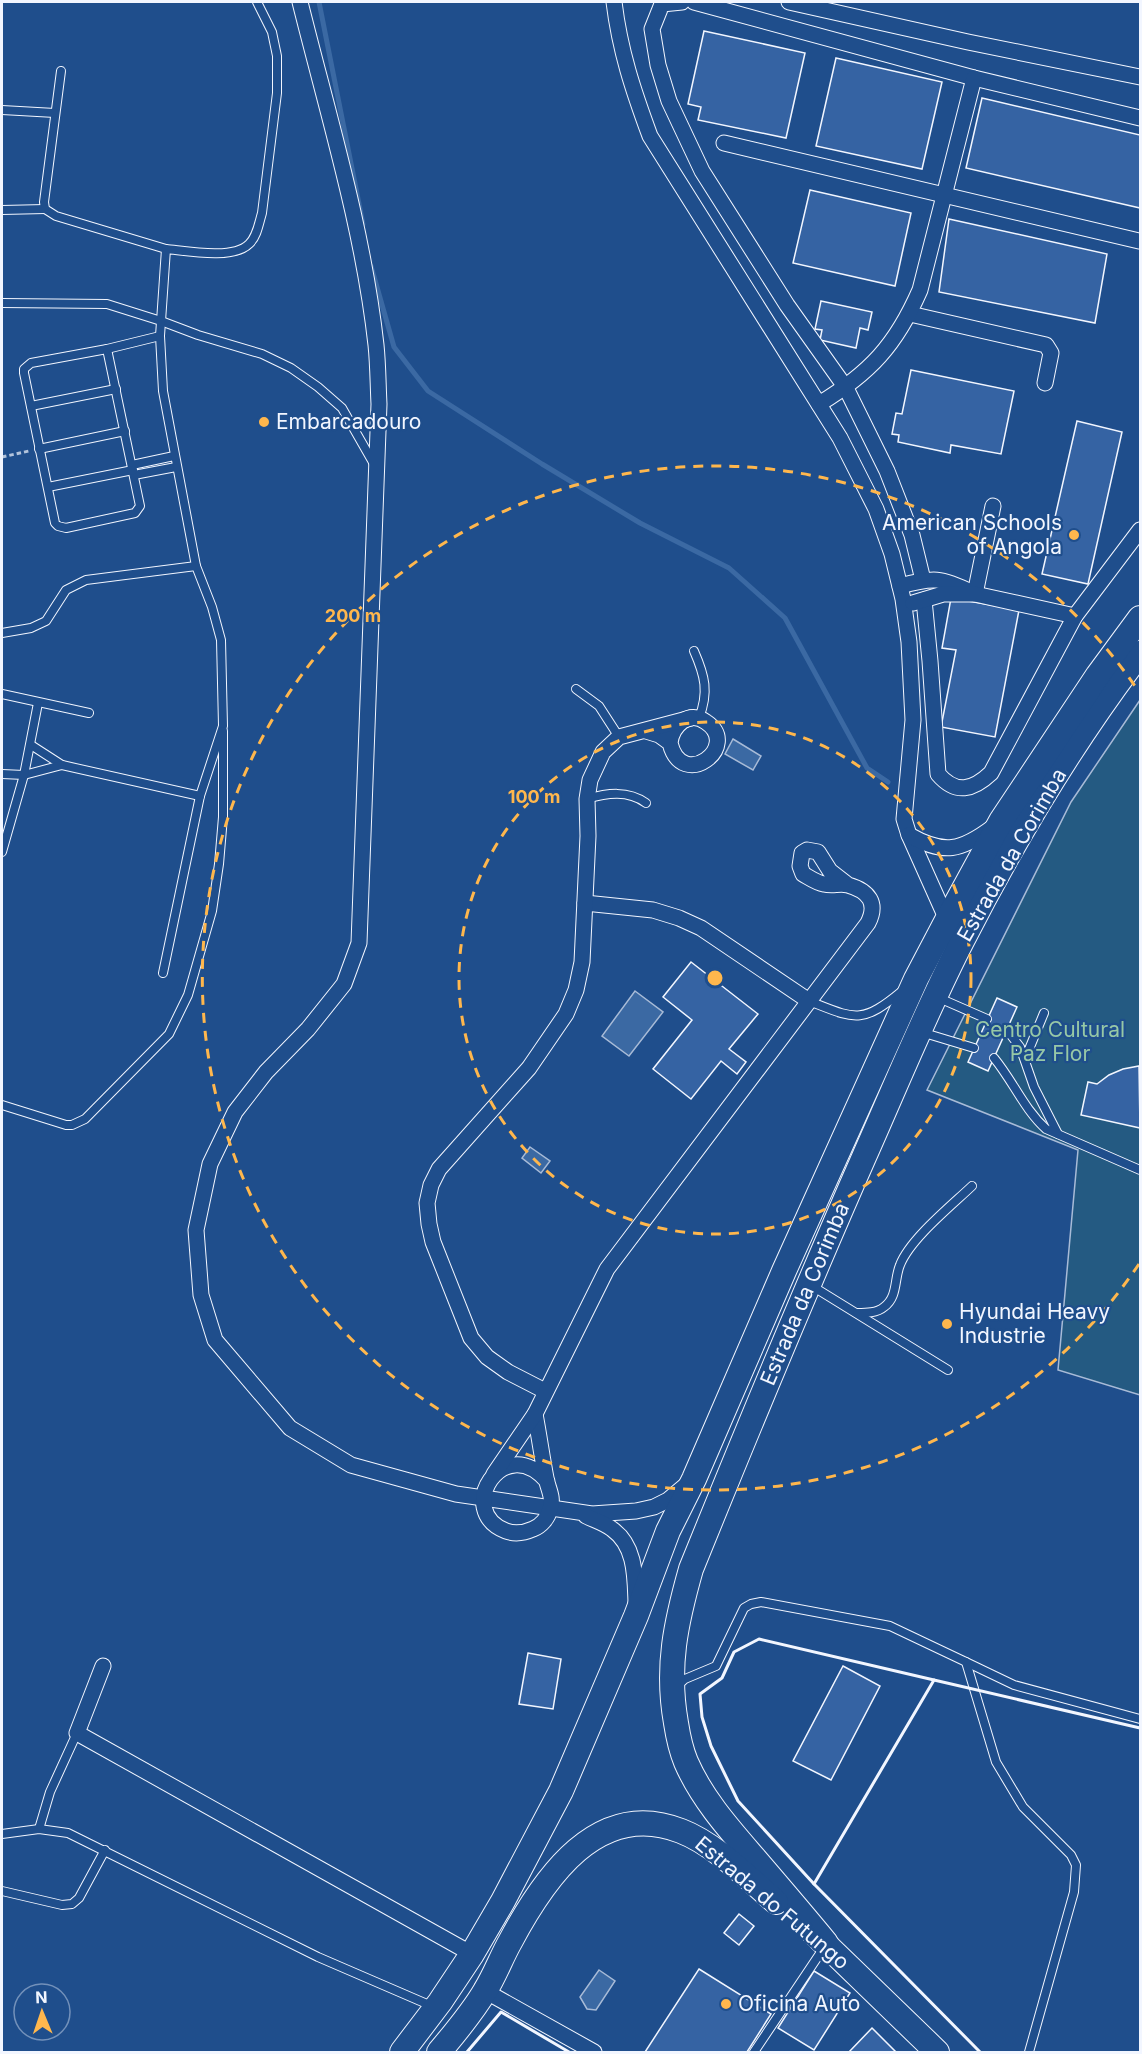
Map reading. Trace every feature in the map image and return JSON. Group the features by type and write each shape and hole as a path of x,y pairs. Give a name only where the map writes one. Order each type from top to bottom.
{"main road":[{"name":"Estrada da Corimba","path":"636,1616 669,1531 916,979 1001,820 1079,703 1140,618"},
{"name":"Estrada da Corimba","path":"826,1943 724,1823 702,1792 686,1762 678,1738 671,1694 675,1631 691,1569 808,1284 919,1032 961,943 1021,835 1140,653"},
{"path":"402,2052 472,1954 503,1901 561,1791 636,1616"},
{"name":"Estrada do Futungo","path":"439,2052 485,1991 519,1926 559,1868 585,1842 601,1833 645,1822 661,1825 697,1838 826,1943 938,2052"}],"street":[{"path":"300,2 352,209 367,281 376,346 379,404 359,943 344,984 308,1029 266,1072 235,1112 210,1164 196,1230 201,1295 215,1340 290,1428 351,1465 483,1500 608,1514 654,1507 668,1500 694,1479"},
{"path":"614,2 619,39 633,91 650,136 840,438 876,509 904,605 912,683 912,720 904,819 946,920"},
{"path":"682,2 662,4 652,29 658,65 669,101 702,171 787,305 846,388 887,471 912,535 923,580"},
{"path":"694,2 974,78 1140,118"},
{"path":"789,2 1140,77"},
{"path":"819,404 846,388 870,368 890,345 910,315 920,290 974,78"},
{"path":"724,143 944,194 1140,244"},
{"path":"910,315 1046,345 1051,353 1045,383"},
{"path":"975,594 993,506"},
{"path":"924,600 932,673 938,774 954,787 964,788 982,781 991,773 1075,615 1140,530"},
{"path":"900,586 932,579 952,583 975,594"},
{"path":"904,605 943,594 975,594 1075,615"},
{"path":"646,730 670,743 677,758 687,764 696,765 708,760 714,753 717,737 714,729 707,722 695,718 683,720 675,727 670,743"},
{"path":"545,1391 508,1372 487,1357 471,1338 433,1242 427,1203 431,1185 439,1169 529,1068 566,1014 576,990 582,962 588,836 587,799 590,780 603,752 619,737 695,718"},
{"path":"909,835 927,846 951,848 975,840 1001,820"},
{"path":"535,1414 550,1490 551,1508 541,1524 534,1529 517,1533 508,1532 492,1522 488,1515 483,1500 485,1489 535,1414 608,1269 868,923 874,913 872,902 867,894 848,885"},
{"path":"585,903 653,910 680,918 701,928 809,1001"},
{"path":"494,1474 502,1468 522,1465 532,1468 547,1481"},
{"path":"575,1511 610,1527 621,1536 627,1545 635,1576 636,1616"},
{"path":"103,1666 78,1733 472,1954"},
{"path":"485,1991 594,2052"}],"lane":[{"path":"2,210 45,209 56,216 166,249 215,253 235,251 251,243 262,213 277,93 278,56 272,32 257,2"},
{"path":"45,209 61,70"},
{"path":"2,110 55,113"},
{"path":"2,1105 66,1125 79,1123 85,1119 169,1034 188,996 212,911 223,817 221,640 212,606 196,566 163,391 160,336 166,249"},
{"path":"2,303 107,304 262,354 291,368 342,408 376,467"},
{"path":"107,349 140,506 135,513 66,528 58,526 55,523 24,373 27,366 160,336"},
{"path":"31,406 116,389"},
{"path":"39,449 125,431"},
{"path":"48,488 133,470 174,456"},
{"path":"133,470 176,467"},
{"path":"2,633 31,628 46,621 66,590 86,580 196,566"},
{"path":"694,651 702,669 706,690 704,704 695,718"},
{"path":"576,689 598,706 619,737"},
{"path":"2,694 89,713"},
{"path":"2,852 24,775 38,703"},
{"path":"163,973 200,796 223,726"},
{"path":"31,745 62,765 200,796"},
{"path":"2,774 24,775 62,765"},
{"path":"587,799 604,794 618,794 636,796 646,803"},
{"path":"809,1001 840,1013 859,1017 873,1012 916,979"},
{"path":"936,996 987,1019"},
{"path":"1025,1059 1044,1013"},
{"path":"1007,1030 1020,1047 1034,1087 1058,1134"},
{"path":"919,1032 974,1048"},
{"path":"994,1058 1009,1076 1035,1119 1046,1130 1140,1170"},
{"path":"857,1313 871,1313 884,1307 893,1296 900,1263 911,1247 972,1186"},
{"path":"808,1284 948,1370"},
{"path":"671,1694 685,1679 716,1666 744,1608 761,1602 890,1626 1014,1685 1140,1719"},
{"path":"966,1662 996,1762 1023,1807 1071,1855 1076,1865 1074,1892 1029,2052"},
{"path":"39,1829 51,1792 78,1733"},
{"path":"2,1834 39,1829 68,1833 318,1957 435,2007"},
{"path":"2,1891 62,1905 72,1904 79,1898 105,1850"},
{"path":"754,2052 826,1943"}],"path":[{"path":"2,457 39,449"}],"green space":[{"name":"Centro Cultural Paz Flor","path":"1140,700 1140,1395 1058,1370 1078,1150 927,1090 1071,802"}],"shaded area":[{"path":"733,739 761,756 753,770 725,754"},
{"path":"635,991 663,1012 629,1056 602,1036"},
{"path":"530,1147 550,1161 541,1173 522,1158"},
{"path":"599,1970 615,1981 596,2010 587,2009 580,1997"}],"building":[{"path":"704,31 805,53 786,138 698,120 701,107 688,104"},
{"path":"836,58 942,82 922,169 816,146"},
{"path":"982,98 1140,135 1140,208 966,168"},
{"path":"810,190 911,213 895,286 793,263"},
{"path":"949,219 1107,254 1095,323 939,292"},
{"path":"821,301 872,312 868,330 860,328 856,348 820,340 822,330 815,329"},
{"path":"911,370 1014,391 1001,454 951,445 950,453 898,442 899,435 892,434 896,413 902,414"},
{"path":"1077,421 1122,432 1088,584 1042,574"},
{"path":"951,598 1019,610 995,737 941,727 956,650 942,648"},
{"path":"691,962 758,1014 729,1049 746,1062 737,1074 721,1061 691,1099 653,1069 692,1020 663,997"},
{"path":"997,998 1017,1007 988,1071 968,1062"},
{"path":"1139,1066 1140,1128 1081,1115 1088,1082 1097,1084 1123,1069"},
{"path":"528,1653 561,1659 553,1709 519,1704"},
{"path":"843,1666 880,1686 831,1780 793,1761"},
{"path":"739,1914 754,1926 739,1945 724,1933"},
{"path":"699,1969 771,2014 747,2052 645,2052"},
{"path":"814,1971 850,1993 814,2050 778,2028"},
{"path":"872,2028 896,2052 849,2052"}],"waterway":[{"path":"319,2 363,224"},
{"path":"371,266 394,347 428,391 640,523 729,568 785,618 867,768 888,782"}],"wall":[{"path":"934,1680 759,1639 734,1652 722,1678 700,1694 702,1717 711,1746 738,1801 814,1884 980,2052"},
{"path":"814,1884 934,1680 1140,1728"},
{"path":"467,2052 501,2012 569,2052"}],"place":[{"name":"Embarcadouro","path":"264,422"},
{"name":"American Schools of Angola","path":"1074,535"},
{"name":"Hyundai Heavy Industrie","path":"947,1324"},
{"name":"Oficina Auto","path":"726,2004"}]}
